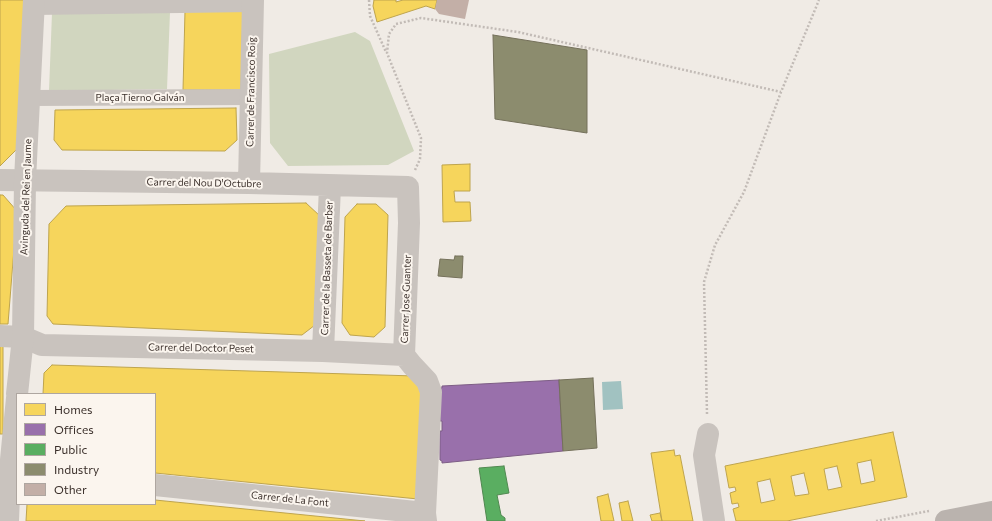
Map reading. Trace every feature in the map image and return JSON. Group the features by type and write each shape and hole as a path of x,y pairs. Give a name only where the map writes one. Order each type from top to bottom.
{"main road":[{"path":"946,521 992,512"}],"street":[{"path":"34,3 253,2"},
{"name":"Carrer de Francisco Roig","path":"250,183 253,2"},
{"name":"Avinguda del Rei en Jaume","path":"17,393 23,337 25,180 34,3"},
{"name":"Plaça Tierno Galván","path":"29,98 251,98"},
{"name":"Carrer del Nou D'Octubre","path":"0,180 250,183 408,187"},
{"name":"Carrer de la Basseta de Barber","path":"324,351 330,186"},
{"name":"Carrer Jose Guanter","path":"408,187 409,223 404,355 412,366 428,381 431,392 426,517"},
{"name":"Carrer del Doctor Peset","path":"0,336 23,337 42,345 324,351 404,355"},
{"path":"8,521 14,471 16,422"},
{"path":"708,434 704,455 714,521"},
{"name":"Carrer de La Font","path":"156,485 426,517"}],"path":[{"path":"369,0 370,16 387,53 421,138 420,159 408,187"},
{"path":"708,434 704,282 715,245 744,192 781,92 819,0"},
{"path":"387,53 389,34 396,24 421,18 518,32 781,92"}],"green space":[{"path":"170,12 167,89 49,91 52,13"},
{"path":"355,32 370,41 414,151 388,165 288,166 270,143 269,54"}],"water":[{"path":"621,381 623,409 603,410 602,382"}],"building: Homes":[{"path":"0,0 26,0 19,147 0,166"},
{"path":"374,0 396,0 396,2 403,0 437,0 435,9 426,6 377,22 373,6"},
{"path":"243,10 241,90 183,90 185,11"},
{"path":"236,108 237,140 225,151 62,150 54,140 55,110"},
{"path":"470,164 470,191 454,191 455,202 470,202 471,221 443,222 442,165"},
{"path":"0,195 3,195 17,211 8,324 0,324"},
{"path":"306,203 320,216 315,325 302,335 53,324 47,316 49,224 66,206"},
{"path":"357,204 376,204 388,215 385,327 374,337 350,335 342,323 345,217"},
{"path":"0,345 3,345 3,434 0,434"},
{"path":"52,365 415,376 423,385 418,499 156,473 156,393 43,393 44,373"},
{"path":"893,432 907,497 787,521 736,521 733,509 739,507 738,503 732,504 730,493 736,491 735,487 729,488 725,466","holes":["871,460 875,481 861,484 857,463","837,466 842,487 828,490 824,469","804,473 809,494 795,496 791,476","770,479 775,500 761,503 757,482"]},
{"path":"674,450 675,456 680,455 693,521 662,521 651,453"},
{"path":"608,494 614,521 601,521 597,497"},
{"path":"156,500 365,521 26,521 27,505 156,505"},
{"path":"628,501 633,521 622,521 619,503"},
{"path":"660,513 662,521 652,521 650,515"}],"building: Offices":[{"path":"559,380 563,451 442,463 440,460 440,431 442,431 442,421 440,421 440,388 442,388 442,386"}],"building: Public":[{"path":"504,466 509,493 497,495 501,515 505,518 505,521 487,521 479,468"}],"building: Industry":[{"path":"493,35 587,50 587,133 495,119"},
{"path":"455,256 463,256 462,278 438,276 440,259 454,260"},
{"path":"593,378 597,448 563,451 559,380"}],"building: Other":[{"path":"437,0 469,0 465,19 439,14 435,9"}]}
